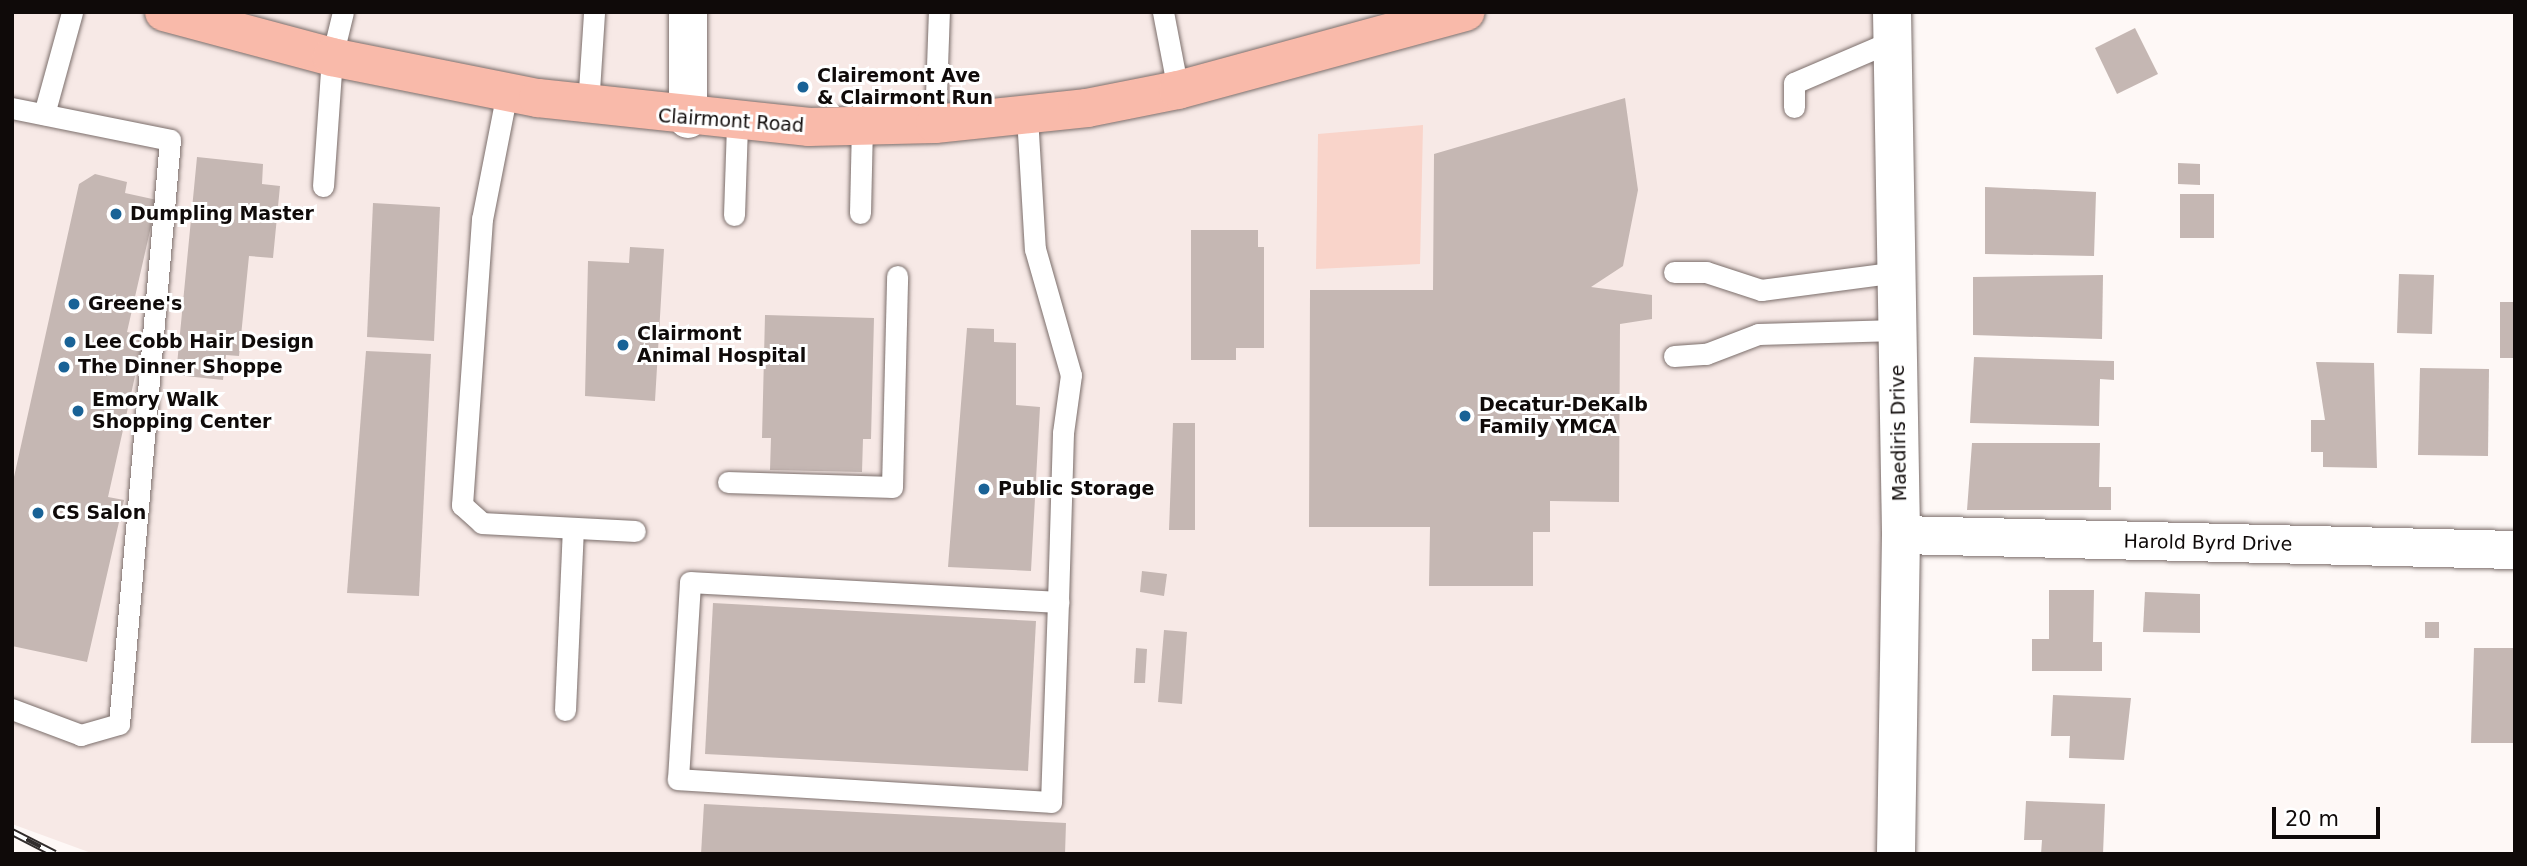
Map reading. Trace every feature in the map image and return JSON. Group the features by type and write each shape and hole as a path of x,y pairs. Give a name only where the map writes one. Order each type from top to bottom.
{"main road":[{"name":"Clairmont Road","path":"164,12 332,57 587,106 737,123 862,127 1027,116 1178,90 1466,12"}],"street":[{"path":"688,12 688,119"},
{"name":"Maediris Drive","path":"1892,27 1901,535 1896,854"},
{"name":"Harold Byrd Drive","path":"1901,535 2515,550"}],"lane":[{"path":"44,114 72,12"},
{"path":"323,186 332,57 343,12"},
{"path":"587,106 594,12"},
{"path":"935,124 939,12"},
{"path":"1163,12 1178,90"},
{"path":"1794,107 1794,83 1892,27"},
{"path":"507,92 482,219 462,505 476,522 635,531"},
{"path":"12,108 170,140 119,724 81,735 12,709"},
{"path":"1027,116 1035,249 1071,375 1058,602 1051,802 678,779 690,582 1058,602"},
{"path":"734,215 737,123"},
{"path":"860,213 862,127"},
{"path":"1674,272 1706,272 1761,290 1897,272"},
{"path":"728,482 892,486 897,276"},
{"path":"1674,356 1706,354 1758,334 1897,330"},
{"path":"565,710 573,528"}],"shaded area":[{"path":"12,12 1894,12 1915,854 94,854 12,824"},
{"path":"1423,125 1420,264 1316,269 1318,134"}],"building":[{"path":"2135,28 2158,74 2117,94 2095,48"},
{"name":"Decatur-DeKalb Family YMCA","path":"1625,98 1638,190 1623,266 1591,287 1652,295 1652,319 1620,324 1619,502 1550,501 1550,532 1533,532 1533,586 1429,586 1430,527 1309,527 1310,290 1433,290 1434,154"},
{"path":"197,157 263,164 262,184 280,186 273,258 249,256 239,356 226,355 223,380 176,375"},
{"path":"2178,163 2200,164 2200,185 2178,184"},
{"name":"Emory Walk Shopping Center","path":"95,174 127,182 125,193 157,200 127,332 144,336 108,497 124,500 87,662 12,646 12,486 79,184"},
{"path":"1985,187 2096,192 2094,256 1985,254"},
{"path":"2180,194 2214,194 2214,238 2180,238"},
{"path":"373,203 440,207 434,341 367,337"},
{"path":"1191,230 1258,230 1258,247 1264,247 1264,348 1236,348 1236,360 1191,360"},
{"name":"Clairmont Animal Hospital","path":"630,247 664,249 655,401 585,396 588,261 629,263"},
{"path":"2399,274 2434,275 2432,334 2397,333"},
{"path":"2103,275 2102,339 1973,335 1973,277"},
{"path":"2500,302 2515,302 2515,358 2500,358"},
{"path":"765,315 874,318 871,439 863,439 862,472 770,470 771,438 762,438"},
{"path":"967,328 994,329 994,342 1016,343 1016,405 1040,407 1031,571 948,567"},
{"path":"366,351 431,354 419,596 347,593"},
{"path":"1974,357 2114,361 2114,380 2100,379 2099,426 1970,423"},
{"path":"2316,362 2374,363 2377,468 2323,467 2323,452 2311,452 2311,420 2325,420"},
{"path":"2420,368 2489,369 2488,456 2418,455"},
{"path":"1173,423 1195,423 1195,530 1169,530"},
{"path":"1972,443 2100,443 2099,487 2111,487 2111,510 1967,510"},
{"path":"1142,571 1167,574 1164,596 1140,592"},
{"path":"2049,590 2094,590 2093,642 2102,642 2102,671 2032,671 2032,639 2049,639"},
{"path":"2145,592 2200,594 2200,633 2143,632"},
{"path":"713,603 1036,621 1028,771 705,754"},
{"path":"2425,622 2439,622 2439,638 2425,638"},
{"path":"1164,630 1187,632 1182,704 1158,702"},
{"path":"1136,648 1147,649 1145,683 1134,683"},
{"path":"2474,648 2515,648 2515,743 2471,743"},
{"path":"2053,695 2131,698 2124,760 2069,758 2070,736 2051,736"},
{"path":"2026,801 2105,804 2103,854 2041,854 2042,840 2024,840"},
{"path":"704,804 1066,823 1065,854 701,854"}],"railway":[{"path":"12,832 55,854"}],"place":[{"name":"Clairemont Ave & Clairmont Run","path":"803,87"},
{"name":"Dumpling Master","path":"116,214"},
{"name":"Greene's","path":"74,304"},
{"name":"Lee Cobb Hair Design","path":"70,342"},
{"name":"Clairmont Animal Hospital","path":"623,345"},
{"name":"The Dinner Shoppe","path":"64,367"},
{"name":"Emory Walk Shopping Center","path":"78,411"},
{"name":"Decatur-DeKalb Family YMCA","path":"1465,416"},
{"name":"Public Storage","path":"984,489"},
{"name":"CS Salon","path":"38,513"}]}
